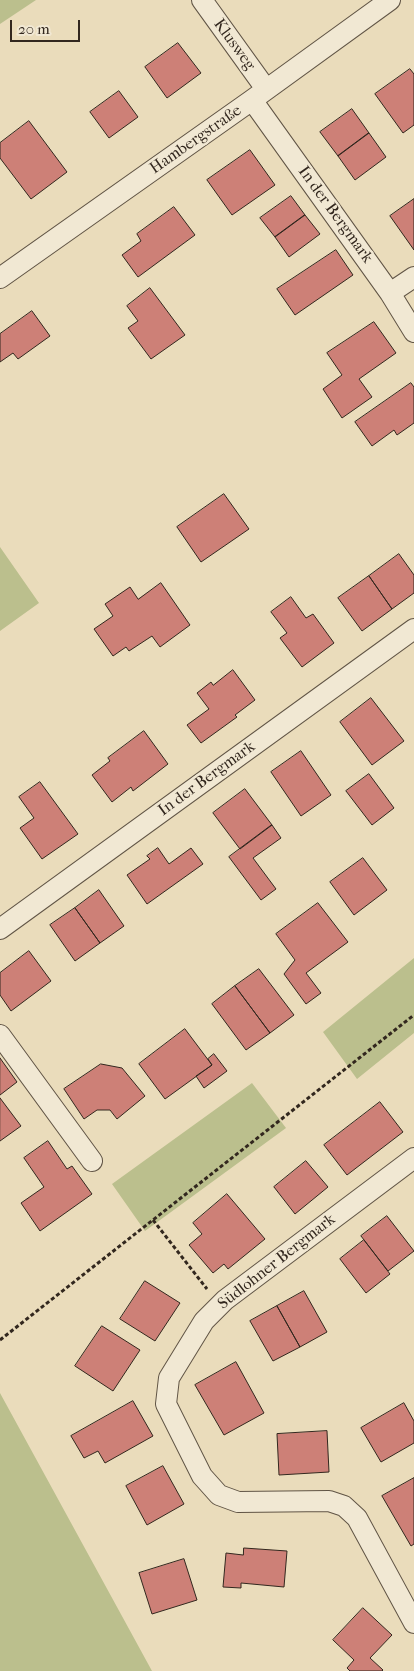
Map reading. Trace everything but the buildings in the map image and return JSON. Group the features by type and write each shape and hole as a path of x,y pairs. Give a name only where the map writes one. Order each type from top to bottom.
{"street":[{"name":"Klusweg","path":"202,0 259,95"},
{"name":"Hambergstraße","path":"0,278 390,0"},
{"name":"In der Bergmark","path":"259,95 414,332"},
{"path":"390,293 414,277"},
{"name":"In der Bergmark","path":"0,929 414,629"},
{"path":"0,1036 92,1161"},
{"name":"Südlohner Bergmark","path":"413,1161 220,1305 204,1321 169,1378 166,1404 202,1476 219,1495 238,1502 329,1501 344,1506 357,1518 414,1623"}],"path":[{"path":"0,1340 414,1015"},
{"path":"153,1220 220,1305"}],"green space":[{"path":"0,0 36,0 0,24"},
{"path":"0,547 39,603 0,631"},
{"path":"414,958 414,1033 357,1079 323,1032"},
{"path":"252,1083 286,1128 145,1231 112,1184"},
{"path":"0,1393 152,1671 0,1671"}]}
